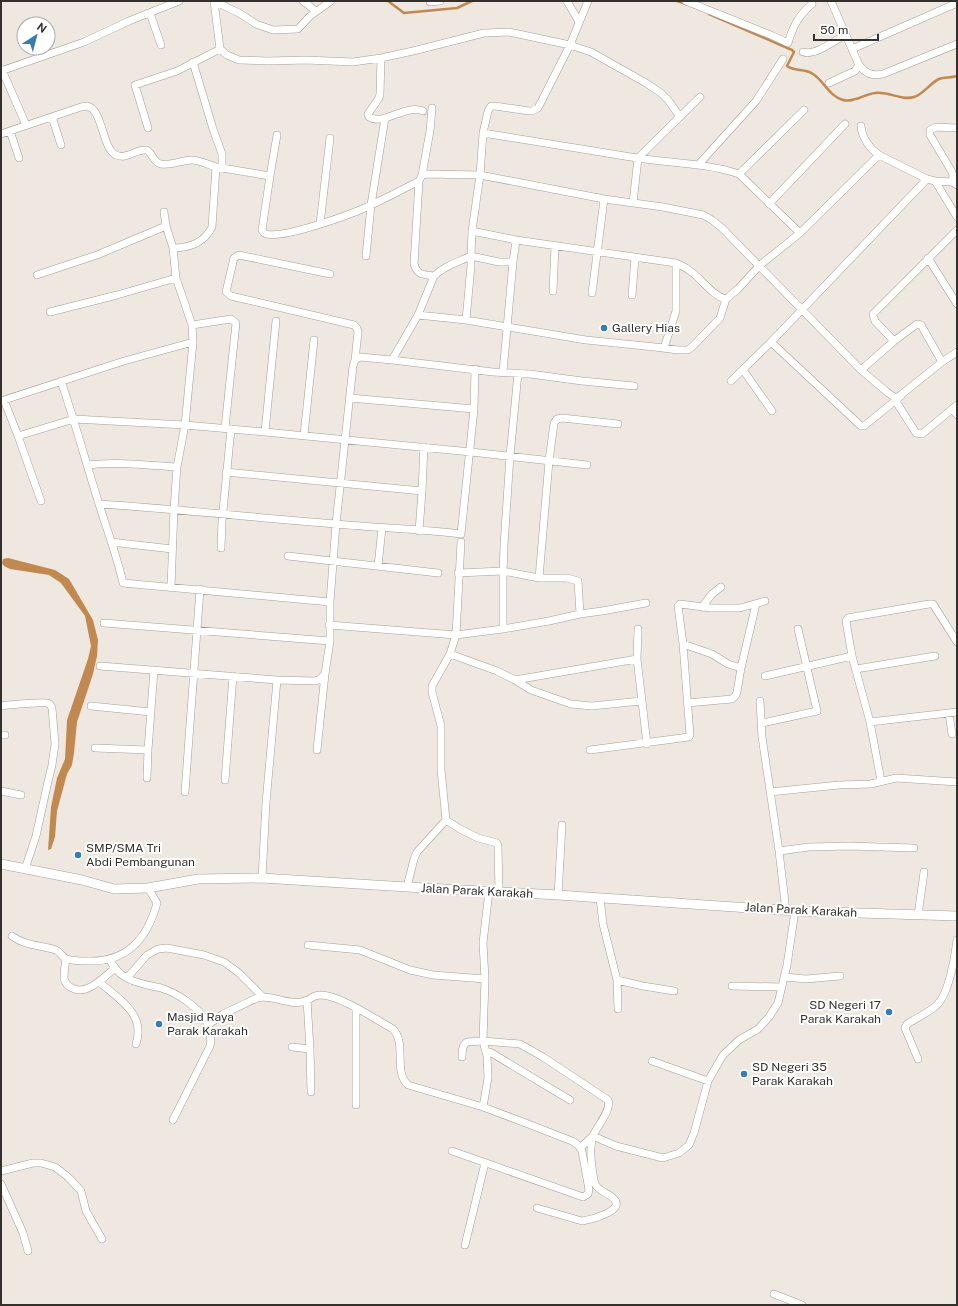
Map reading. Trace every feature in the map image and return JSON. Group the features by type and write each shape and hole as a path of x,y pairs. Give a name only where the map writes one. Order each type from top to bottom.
{"street":[{"path":"26,125 2,70 84,42 179,1"},
{"path":"214,1 239,13 256,24 273,30 298,29 310,16 331,1"},
{"path":"214,1 220,49 227,55 239,60 353,62 381,58 484,33 516,33 570,45 591,52 661,93 680,117"},
{"path":"303,1 316,11"},
{"path":"430,2 440,1"},
{"path":"567,1 579,22"},
{"path":"466,320 471,266 470,256 472,231 480,175 483,133 488,111 490,106 529,112 538,108 570,45 588,1"},
{"path":"686,1 788,43 797,19 812,4"},
{"path":"831,1 859,66 869,74 883,74 957,44"},
{"path":"852,48 957,3"},
{"path":"150,13 161,45"},
{"path":"803,52 808,54 815,52 845,35"},
{"path":"148,128 135,85 177,71 220,49"},
{"path":"381,58 380,96 368,116 371,118 385,118 411,109 423,111"},
{"path":"698,164 756,101 783,59"},
{"path":"173,248 184,248 199,243 210,231 212,227 219,167 222,154 193,62"},
{"path":"829,83 855,71 859,66"},
{"path":"633,203 638,158 700,97"},
{"path":"1,134 87,106 92,108 97,115 112,153 117,156 124,156 145,150 148,151 155,161 161,164 192,160 219,167 270,176"},
{"path":"432,108 430,131 421,178 414,264 416,271 421,274 434,276"},
{"path":"739,174 804,110"},
{"path":"52,117 61,145"},
{"path":"366,256 371,205 385,118"},
{"path":"769,204 846,124"},
{"path":"861,126 865,139 879,156 931,180 954,184 952,172 930,135 930,130 936,127 957,128"},
{"path":"10,131 19,158"},
{"path":"483,133 638,158 698,164 739,174 800,233"},
{"path":"277,136 262,230 264,233 274,235 291,233 345,216 371,205 427,174 480,175 604,199 695,213 707,217 722,228 803,309 861,370 894,397 898,397 902,394"},
{"path":"320,224 330,138"},
{"path":"418,315 466,320 586,340 688,350 720,318 726,299 738,289 759,266 800,233 879,156"},
{"path":"931,180 957,217"},
{"path":"732,381 931,180"},
{"path":"592,293 604,199"},
{"path":"164,212 166,226 173,248 176,278 192,325 193,342 185,425 177,467 171,587"},
{"path":"37,275 97,255 166,226"},
{"path":"894,341 875,321 873,314 957,230"},
{"path":"472,231 516,240 597,253 676,263 690,271 721,298 726,299"},
{"path":"503,372 516,240"},
{"path":"553,291 555,246"},
{"path":"317,750 330,642 330,602 336,524 358,332 354,325 231,296 226,292 234,258 239,255 330,274"},
{"path":"392,360 418,315 434,276 439,271 470,256 499,262 513,262"},
{"path":"632,295 635,258"},
{"path":"928,258 957,304"},
{"path":"664,348 676,310 676,263"},
{"path":"50,312 176,278"},
{"path":"192,325 231,319 236,323 222,513 221,548"},
{"path":"265,432 276,321"},
{"path":"861,370 894,341 917,324 921,325 942,362"},
{"path":"304,436 314,340"},
{"path":"41,501 18,436 2,400 193,342"},
{"path":"771,342 861,426 864,426 942,362 957,352"},
{"path":"355,360 360,357 634,386"},
{"path":"99,504 174,509 461,534 474,410 475,369"},
{"path":"743,370 772,411"},
{"path":"503,629 502,571 510,456 518,373"},
{"path":"61,381 111,542 116,553 123,582 330,602"},
{"path":"350,398 474,410"},
{"path":"895,400 918,434 922,434 954,407 957,415"},
{"path":"539,578 549,461 554,424 557,419 562,418 618,424"},
{"path":"18,436 74,419 185,425 345,439 587,465"},
{"path":"419,531 424,447"},
{"path":"88,466 101,464 177,467"},
{"path":"226,472 422,491"},
{"path":"378,566 382,528"},
{"path":"111,542 172,549"},
{"path":"407,887 417,852 446,820 441,770 441,726 432,692 432,686 450,654 456,636 458,573 461,542"},
{"path":"288,556 438,572"},
{"path":"458,573 502,571 539,578 567,578 578,581 580,614"},
{"path":"702,607 712,594 721,587"},
{"path":"185,792 200,589"},
{"path":"590,750 646,744 689,737 683,644 678,606 680,604 723,609 740,608 765,601"},
{"path":"329,625 456,636 646,603"},
{"path":"687,703 732,699 736,695 756,604"},
{"path":"881,781 870,722 852,656 846,622 848,618 933,604 957,642"},
{"path":"104,623 330,642"},
{"path":"638,629 637,659 646,744"},
{"path":"762,723 817,711 798,629"},
{"path":"683,644 712,654 728,664 741,668"},
{"path":"450,654 497,671 531,690 571,704 592,706 641,701"},
{"path":"765,676 852,656"},
{"path":"856,669 935,656"},
{"path":"515,680 637,659"},
{"path":"100,666 314,682 319,680 325,674"},
{"path":"147,778 154,670"},
{"path":"225,780 233,676"},
{"path":"262,878 266,804 277,680"},
{"path":"593,1136 616,1146 656,1157 668,1158 679,1153 689,1145 694,1134 708,1081 723,1056 739,1040 758,1029 769,1017 778,1003 787,965 790,911 779,851 762,737 760,701"},
{"path":"1,706 46,703 52,708 55,744 52,765 36,836 25,869"},
{"path":"91,706 151,712"},
{"path":"870,722 957,712"},
{"path":"949,713 952,734"},
{"path":"95,748 148,750"},
{"path":"770,792 865,784 901,777 957,782"},
{"path":"1,791 21,795"},
{"path":"446,820 478,838 497,843 499,892"},
{"path":"558,895 562,825"},
{"path":"779,851 809,847 848,846 914,848"},
{"name":"Jalan Parak Karakah","path":"1,864 114,889 148,888 198,879 262,878 558,895 790,911 957,916"},
{"path":"918,915 924,872"},
{"path":"12,936 23,943 57,950 66,959 98,962 124,954 137,944 149,925 157,903 148,888"},
{"path":"483,1108 488,1078 484,1041 486,979 483,943 489,891"},
{"path":"600,898 603,924 617,980 618,1010"},
{"path":"918,1059 905,1028 907,1024 936,1006 944,994 954,959 957,940"},
{"path":"308,945 360,950 410,970 433,975 486,979"},
{"path":"127,978 147,955 158,949 167,948 204,955 224,962 239,973 263,997"},
{"path":"66,959 64,977 65,982 68,986 76,990 82,990 99,982 114,968"},
{"path":"109,959 118,973 127,978 146,986 159,988 180,997 203,1016 208,1024 211,1037 210,1046 173,1120"},
{"path":"784,977 806,979 840,976"},
{"path":"617,980 674,991"},
{"path":"99,982 121,999 132,1011 137,1021 138,1037 136,1044"},
{"path":"732,986 782,987"},
{"path":"208,1024 223,1014 257,998 263,997 269,997 291,1003 307,1000 312,996 319,995 332,996 348,1003 393,1029 398,1034 402,1075 408,1084 483,1108 572,1141 582,1151 589,1190 588,1194 583,1197 452,1151"},
{"path":"307,1000 311,1092"},
{"path":"356,1009 356,1105"},
{"path":"462,1057 462,1050 465,1042 484,1041 520,1044 543,1057 608,1100 609,1105 593,1136 591,1149 595,1183 600,1190 614,1198 616,1203 615,1207 608,1213 582,1221 537,1208"},
{"path":"292,1047 310,1049"},
{"path":"486,1052 490,1052 570,1100"},
{"path":"652,1061 708,1081"},
{"path":"580,1148 593,1136"},
{"path":"1,1171 33,1163 42,1163 55,1167 68,1177 81,1191 86,1211 102,1239"},
{"path":"465,1246 485,1163"},
{"path":"1,1184 28,1251"},
{"path":"774,1294 802,1305"}],"shaded area":[{"path":"8,558 55,570 69,579 93,620 98,640 97,656 93,674 77,722 72,765 67,774 57,811 55,837 51,849 48,850 51,807 57,778 65,759 67,720 91,646 85,616 61,583 49,575 10,569 2,563 3,559"}],"waterway":[{"path":"388,1 404,13 457,8 472,1"},
{"path":"677,1 686,4"},
{"path":"709,14 792,50 794,52 787,66 793,69 810,72 817,77 830,92 843,100 847,101 875,93 885,93 904,98 914,97 918,96 939,79 957,76"}],"place":[{"name":"Gallery Hias","path":"604,328"},
{"name":"SMP/SMA Tri Abdi Pembangunan","path":"78,855"},
{"name":"SD Negeri 17 Parak Karakah","path":"889,1012"},
{"name":"Masjid Raya Parak Karakah","path":"159,1024"},
{"name":"SD Negeri 35 Parak Karakah","path":"744,1074"}]}
